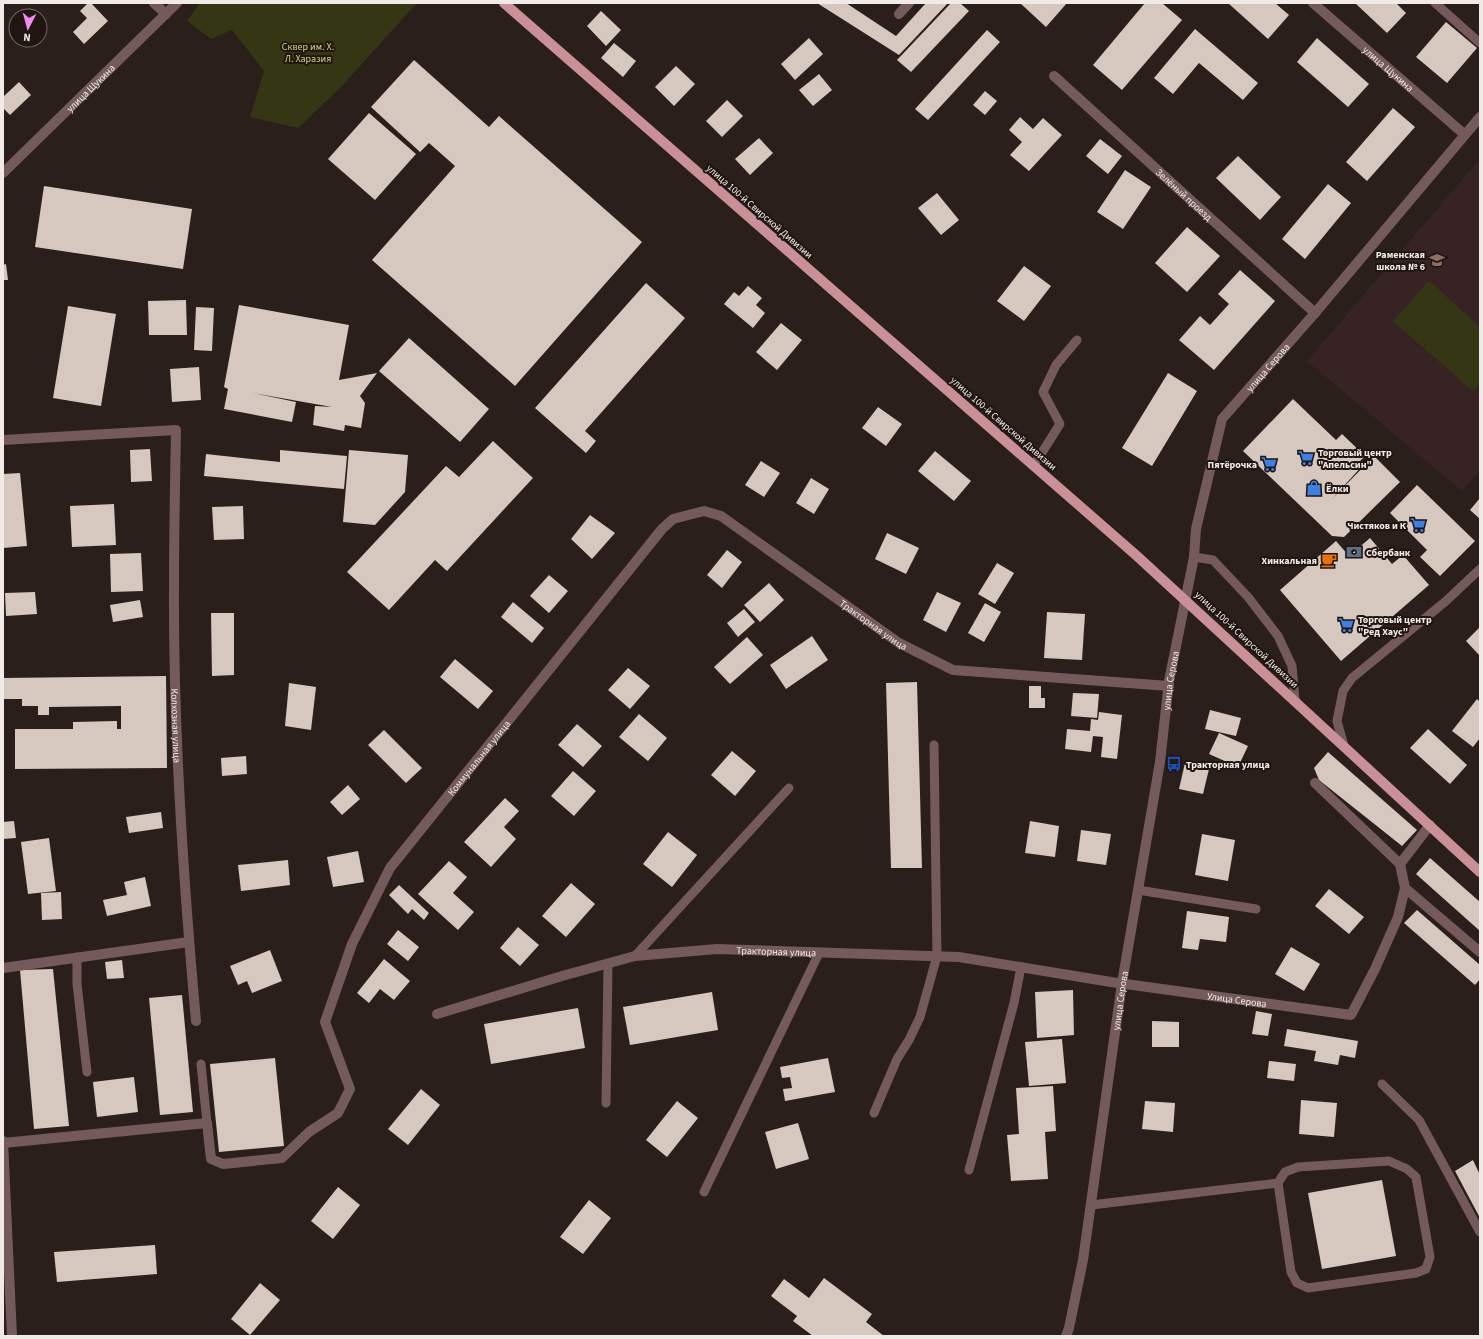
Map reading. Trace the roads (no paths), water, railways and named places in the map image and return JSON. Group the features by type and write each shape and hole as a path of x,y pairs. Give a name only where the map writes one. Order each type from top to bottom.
{"main road":[{"name":"улица 100-й Свирской Дивизии","path":"504,3 1034,465 1185,599 1480,872"}],"street":[{"path":"154,3 166,14"},
{"name":"улица Щукина","path":"3,173 177,3"},
{"path":"899,14 909,3"},
{"name":"улица Щукина","path":"1313,3 1464,134"},
{"name":"Зелёный проезд","path":"1054,76 1315,313"},
{"name":"улица Серова","path":"1066,1336 1083,1260 1092,1205 1122,983 1160,762 1169,686 1194,557 1196,530 1222,419 1315,313 1480,116"},
{"name":"Колхозная улица","path":"3,440 176,430 174,585 177,732 189,942 196,1021"},
{"name":"Тракторная улица","path":"673,519 704,511 721,516 893,639 953,670 1169,686"},
{"name":"Коммунальная улица","path":"208,1123 211,1159 223,1164 282,1158 309,1132 338,1113 350,1089 325,1022 352,944 390,868 662,529 673,519"},
{"path":"1315,783 1400,864 1405,888 1480,952"},
{"path":"1400,864 1430,826"},
{"name":"Улица Серова","path":"1122,983 1351,1015 1375,969 1398,917 1405,888"},
{"path":"3,968 189,942"},
{"name":"Тракторная улица","path":"437,1014 635,956 717,949 959,957 1122,983"},
{"path":"12,1336 3,1142 208,1123"}],"lane":[{"path":"1435,3 1480,42"},
{"path":"1034,465 1060,424 1043,392 1056,365 1076,340"},
{"path":"1194,557 1213,560 1248,597 1278,636 1292,666 1295,700"},
{"path":"1344,746 1337,721 1343,691 1352,678 1446,601 1480,569"},
{"path":"874,1113 897,1059 909,1040 920,1017 938,956 934,745"},
{"path":"635,956 789,788"},
{"path":"1138,890 1256,909"},
{"path":"704,1192 819,953"},
{"path":"77,957 77,984 87,1072"},
{"path":"606,1103 608,964"},
{"path":"969,1170 1014,1003 1021,967"},
{"path":"201,1064 208,1123"},
{"path":"1382,1084 1419,1120 1480,1232"},
{"path":"1389,1161 1407,1169 1416,1177 1430,1257 1426,1269 1416,1273 1308,1288 1296,1283 1290,1272 1278,1183 1285,1172 1298,1167 1389,1161"},
{"path":"1092,1205 1278,1183"}],"place":[{"name":"Раменская школа № 6","path":"1437,260"},
{"name":"Торговый центр \"Апельсин\"","path":"1306,458"},
{"name":"Пятёрочка","path":"1269,464"},
{"name":"Ёлки","path":"1314,488"},
{"name":"Чистяков и К","path":"1418,525"},
{"name":"Сбербанк","path":"1354,552"},
{"name":"Хинкальная","path":"1329,560"},
{"name":"Торговый центр \"Ред Хаус\"","path":"1346,625"},
{"name":"Тракторная улица","path":"1174,764"}],"park label":[{"name":"Сквер им. Х. Л. Харазия","path":"308,52"}]}
